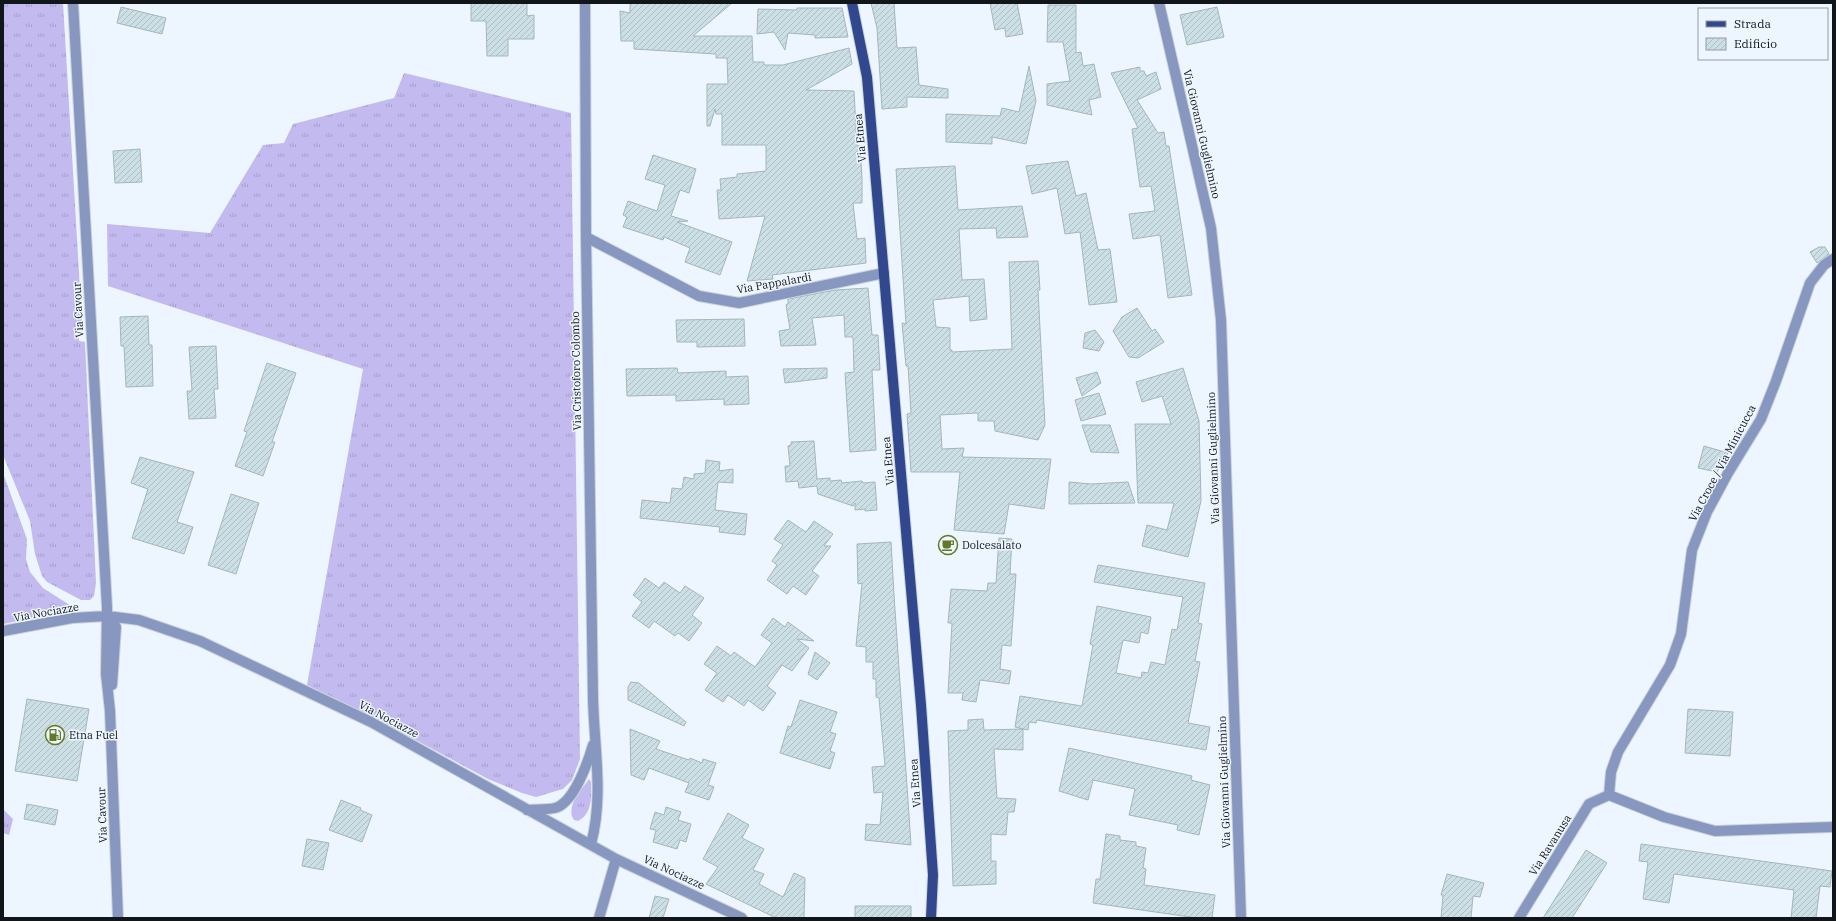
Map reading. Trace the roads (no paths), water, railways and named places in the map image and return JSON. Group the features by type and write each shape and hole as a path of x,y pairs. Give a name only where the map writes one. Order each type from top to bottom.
{"main road":[{"name":"Via Etnea","path":"852,3 867,77 922,705 933,875 931,918"}],"street":[{"name":"Via Cavour","path":"73,3 107,616 116,628 110,711 118,918"},
{"name":"Via Cristoforo Colombo","path":"585,3 586,237 594,740"},
{"name":"Via Giovanni Guglielmino","path":"1159,3 1202,184 1217,274 1221,320 1241,918"},
{"name":"Via Pappalardi","path":"586,237 699,296 739,303 884,273"},
{"name":"Via Croce / Via Minicucca","path":"1609,795 1611,772 1618,752 1672,659 1682,627 1692,550 1707,512 1760,419 1776,381 1810,283 1824,265 1833,259"},
{"name":"Via Nociazze","path":"3,632 72,618 107,616 139,620 200,641 370,722 616,859 742,918"},
{"path":"527,810 557,808 574,792 587,766 594,740"},
{"path":"591,844 597,812 599,782 594,740"},
{"path":"1609,795 1664,818 1715,831 1833,827"},
{"name":"Via Ravanusa","path":"1519,918 1589,804 1609,795"},
{"path":"557,808 560,828"},
{"path":"600,918 616,859"}],"place":[{"name":"Dolcesalato","path":"948,545"},
{"name":"Etna Fuel","path":"55,735"}]}
